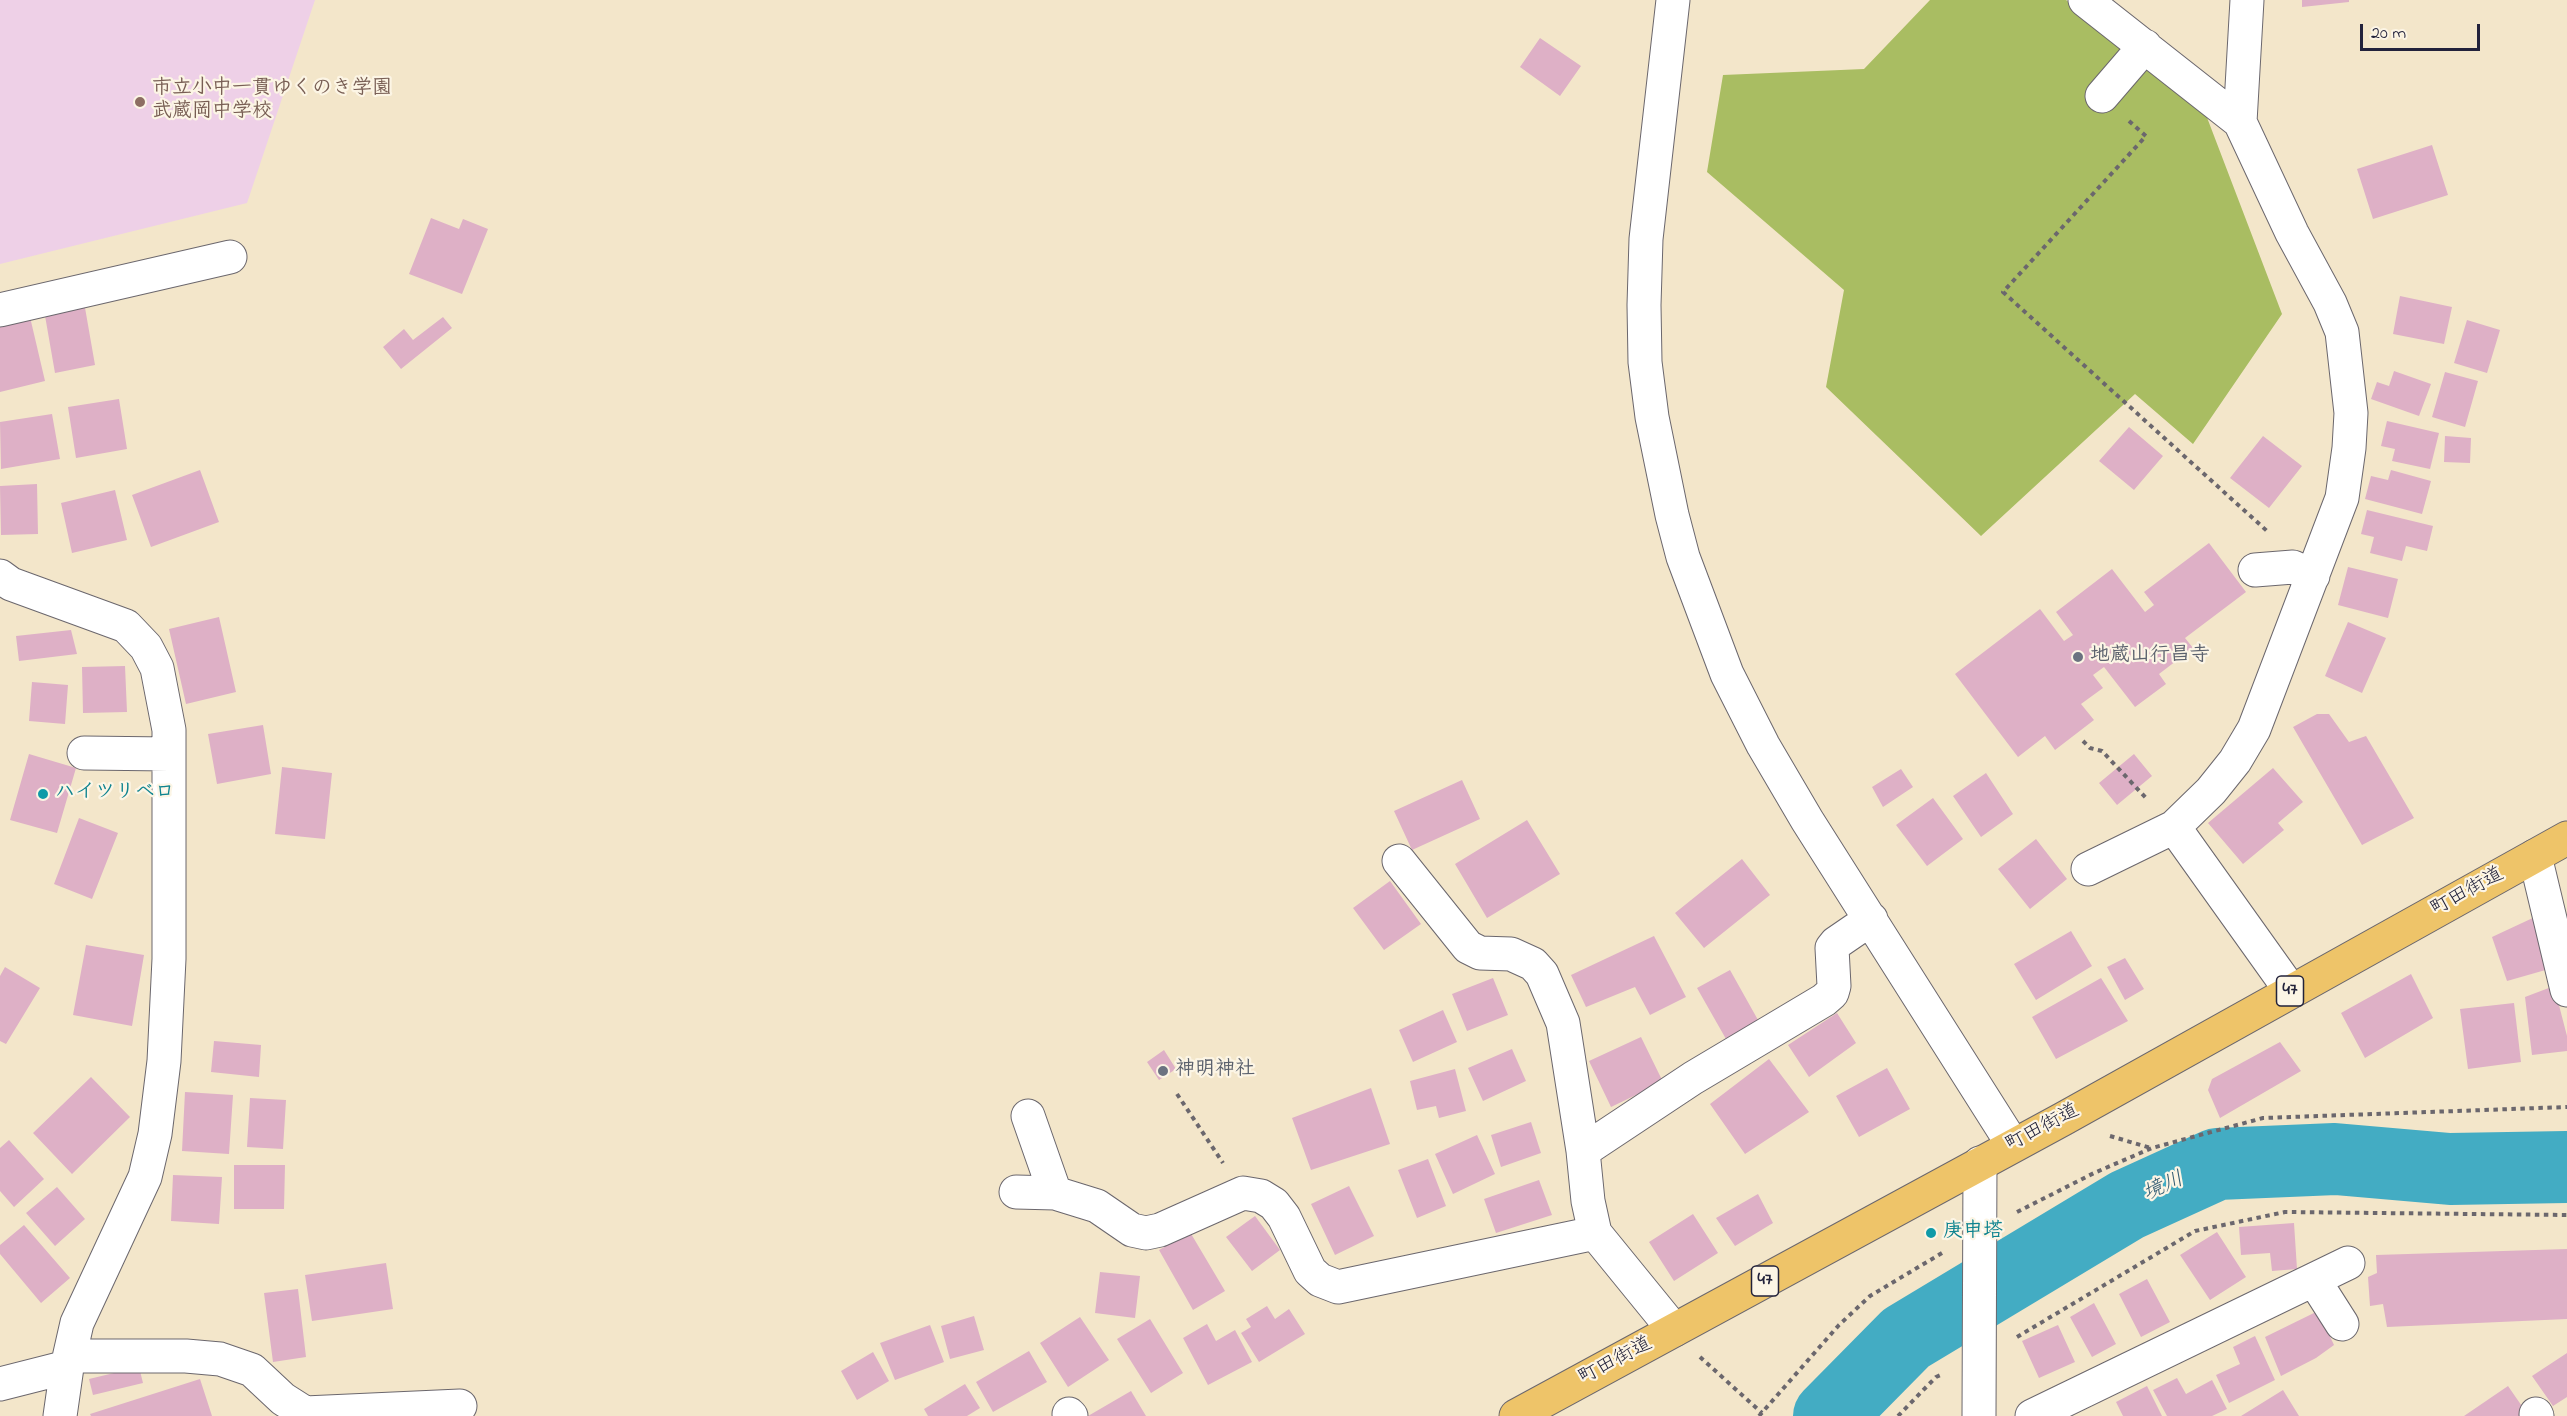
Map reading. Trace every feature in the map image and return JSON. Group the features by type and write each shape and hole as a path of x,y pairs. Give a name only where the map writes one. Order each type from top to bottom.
{"main road":[{"name":"町田街道","path":"1516,1416 1683,1340 2013,1144 2567,838"}],"street":[{"path":"1673,0 1646,239 1644,305 1645,362 1652,417 1672,515 1713,644 1735,692 1807,820 2013,1144"},
{"path":"2085,0 2240,122 2292,233 2330,303 2342,332 2350,413 2349,448 2342,498 2254,729 2235,761 2211,791 2174,827 2088,869"},
{"path":"2240,122 2247,0"},
{"path":"2102,96 2145,46"},
{"path":"0,310 230,257"},
{"path":"2255,570 2293,567 2313,576"},
{"path":"0,576 11,584 126,626 146,647 157,668 169,730 169,959 164,1061 155,1134 146,1177 77,1323 68,1361 60,1416"},
{"path":"84,753 169,754"},
{"path":"2174,827 2291,991"},
{"path":"2535,856 2567,990"},
{"path":"1399,861 1468,947 1480,953 1512,954 1533,964 1542,974 1566,1036 1588,1202 1595,1233 1683,1340"},
{"path":"1583,1151 1693,1078 1824,1000 1832,993 1834,986 1832,948 1871,919"},
{"path":"1028,1116 1055,1193"},
{"path":"1979,1416 1980,1163"},
{"path":"1016,1192 1055,1193 1096,1206 1132,1230 1146,1233 1160,1230 1243,1192 1261,1196 1274,1204 1284,1216 1310,1271 1320,1280 1338,1287 1595,1233"},
{"path":"2032,1416 2348,1263"},
{"path":"2314,1280 2342,1324"},
{"path":"0,1383 68,1361 186,1356 220,1359 252,1370 283,1399 305,1413 460,1406"}],"path":[{"path":"2102,96 2146,136 2003,292 2275,538"},
{"path":"2083,741 2090,748 2102,751 2140,792"},
{"path":"1177,1094 1243,1192"},
{"path":"1683,1340 1760,1414 1839,1325 1870,1296 1980,1231 2094,1173 2152,1148 2264,1118 2567,1107"},
{"path":"2106,1135 2152,1148"},
{"path":"1898,1416 1936,1377 1980,1350 2195,1231 2285,1212 2567,1215"}],"shaded area":[{"name":"市立小中一貫ゆくのき学園 武蔵岡中学校","path":"0,0 315,0 247,203 0,264"}],"green space":[{"path":"1930,0 2066,0 2203,107 2282,314 2193,444 2135,394 1981,536 1826,387 1844,290 1707,172 1723,75 1864,69"}],"building":[{"path":"2302,0 2349,0 2349,2 2302,7"},
{"path":"1540,38 1581,66 1560,96 1520,67"},
{"path":"2432,145 2448,195 2373,219 2357,169"},
{"path":"431,218 459,229 463,219 488,229 462,294 409,274"},
{"path":"2400,296 2452,307 2444,344 2393,334"},
{"path":"84,302 95,365 55,373 44,310"},
{"path":"30,317 45,381 0,392 0,324"},
{"path":"443,317 452,328 401,369 383,347 404,329 413,340"},
{"path":"2467,320 2500,330 2487,373 2454,363"},
{"path":"2394,371 2431,384 2419,416 2371,399 2377,382 2389,386"},
{"path":"2445,372 2478,381 2465,427 2432,417"},
{"path":"119,399 127,449 76,458 68,407"},
{"path":"52,414 60,459 1,469 0,422"},
{"path":"2387,421 2439,433 2430,469 2392,461 2395,449 2381,446"},
{"path":"2129,427 2163,456 2134,490 2099,461"},
{"path":"2263,436 2302,466 2269,508 2230,478"},
{"path":"2445,436 2471,438 2470,463 2444,462"},
{"path":"200,470 219,522 151,547 132,495"},
{"path":"2391,470 2431,481 2422,514 2365,499 2371,476 2388,480"},
{"path":"37,484 38,534 1,535 0,486"},
{"path":"115,490 127,540 72,553 61,503"},
{"path":"2367,510 2433,526 2427,551 2406,546 2402,561 2370,553 2374,537 2361,534"},
{"name":"地蔵山行昌寺","path":"2209,543 2246,592 2185,638 2193,648 2159,674 2166,684 2135,707 2104,667 2093,675 2103,688 2081,704 2094,720 2055,750 2045,736 2018,757 1955,674 2040,609 2064,641 2073,635 2056,612 2112,569 2145,612 2154,605 2144,592"},
{"path":"2348,567 2398,579 2388,618 2338,605"},
{"path":"219,617 236,692 186,704 169,629"},
{"path":"2348,622 2386,638 2362,693 2325,676"},
{"path":"71,630 77,654 19,661 16,636"},
{"path":"125,666 127,712 83,713 82,667"},
{"path":"32,682 68,685 65,724 29,721"},
{"path":"2317,714 2329,714 2349,742 2366,736 2414,818 2362,845 2293,727"},
{"path":"263,725 271,774 217,784 208,734"},
{"name":"ハイツリベロ","path":"29,754 76,768 57,833 10,820"},
{"path":"2134,754 2152,776 2117,805 2099,783"},
{"path":"282,767 332,773 325,839 275,834"},
{"path":"2273,768 2303,802 2278,823 2284,830 2243,864 2208,823"},
{"path":"1901,769 1913,787 1883,807 1872,787"},
{"path":"1986,773 2013,814 1981,837 1953,796"},
{"path":"1462,780 1480,819 1412,850 1394,811"},
{"path":"1933,798 1963,839 1927,866 1896,825"},
{"path":"79,818 118,833 92,899 54,884"},
{"path":"1527,820 1560,874 1487,918 1455,864"},
{"path":"2036,839 2067,879 2030,909 1998,869"},
{"path":"1742,859 1770,895 1704,948 1675,913"},
{"path":"1390,881 1421,924 1384,950 1353,908"},
{"path":"2537,916 2549,969 2507,981 2492,937"},
{"path":"2071,931 2092,966 2036,1000 2014,964"},
{"path":"1654,936 1686,997 1650,1015 1635,987 1586,1007 1571,975"},
{"path":"86,945 144,955 132,1026 73,1015"},
{"path":"2125,958 2144,989 2125,1000 2107,967"},
{"path":"5,967 40,988 6,1044 0,1041 0,976"},
{"path":"1730,970 1758,1020 1726,1039 1697,988"},
{"path":"2411,974 2433,1018 2365,1058 2341,1013"},
{"path":"1493,978 1508,1015 1467,1031 1452,994"},
{"path":"2101,978 2128,1021 2056,1059 2032,1017"},
{"path":"2554,986 2567,1036 2567,1051 2532,1055 2525,997"},
{"path":"2514,1003 2521,1062 2468,1069 2460,1009"},
{"path":"1443,1010 1457,1042 1413,1062 1399,1030"},
{"path":"1837,1013 1856,1043 1809,1077 1788,1045"},
{"path":"1641,1037 1663,1082 1611,1107 1589,1061"},
{"path":"214,1041 261,1045 259,1077 211,1072"},
{"path":"2280,1042 2301,1071 2220,1118 2208,1090 2212,1079"},
{"path":"1512,1049 1526,1081 1483,1101 1468,1068"},
{"path":"1164,1050 1176,1069 1159,1080 1147,1062"},
{"path":"1769,1059 1809,1112 1745,1154 1710,1104"},
{"path":"1887,1068 1910,1109 1859,1137 1836,1096"},
{"path":"1455,1069 1466,1111 1439,1118 1436,1106 1417,1110 1410,1081"},
{"path":"91,1077 130,1117 72,1174 33,1133"},
{"path":"1371,1088 1390,1144 1311,1170 1292,1118"},
{"path":"185,1092 233,1095 229,1154 182,1151"},
{"path":"250,1098 286,1100 283,1149 247,1147"},
{"path":"1531,1122 1541,1153 1501,1167 1491,1135"},
{"path":"1477,1135 1495,1174 1453,1194 1435,1154"},
{"path":"9,1140 44,1179 14,1207 0,1191 0,1148"},
{"path":"1428,1159 1446,1206 1417,1218 1398,1170"},
{"path":"234,1165 285,1165 284,1209 234,1209"},
{"path":"173,1175 222,1177 219,1224 171,1221"},
{"path":"1539,1180 1552,1215 1496,1233 1484,1199"},
{"path":"1349,1186 1374,1236 1335,1255 1311,1204"},
{"path":"57,1187 85,1219 55,1246 26,1213"},
{"path":"1758,1194 1773,1223 1735,1246 1716,1218"},
{"path":"1693,1214 1718,1253 1674,1281 1649,1242"},
{"path":"1255,1216 1280,1250 1252,1271 1226,1237"},
{"path":"2294,1223 2297,1269 2272,1271 2270,1253 2241,1255 2239,1227"},
{"path":"24,1225 70,1278 41,1303 0,1254 0,1245"},
{"path":"1190,1232 1225,1291 1193,1310 1159,1250"},
{"path":"2217,1232 2246,1277 2210,1300 2180,1255"},
{"path":"2567,1249 2567,1319 2387,1327 2383,1304 2370,1306 2368,1277 2377,1273 2376,1255"},
{"path":"386,1263 393,1309 312,1321 305,1275"},
{"path":"1100,1272 1140,1276 1135,1318 1095,1313"},
{"path":"2147,1279 2170,1322 2141,1337 2119,1294"},
{"path":"298,1289 306,1357 273,1362 264,1293"},
{"path":"2094,1303 2116,1344 2092,1357 2070,1317"},
{"path":"1267,1306 1275,1319 1289,1309 1305,1334 1259,1362 1241,1333 1251,1327 1246,1319"},
{"path":"2318,1311 2334,1345 2316,1358 2281,1376 2265,1337"},
{"path":"974,1316 984,1350 950,1359 941,1326"},
{"path":"1080,1317 1109,1360 1068,1387 1040,1343"},
{"path":"1150,1319 1183,1373 1151,1393 1117,1339"},
{"path":"1207,1324 1216,1341 1235,1330 1252,1362 1208,1385 1183,1338"},
{"path":"930,1325 944,1362 895,1380 880,1343"},
{"path":"2058,1325 2075,1362 2039,1378 2022,1341"},
{"path":"2255,1336 2275,1380 2229,1403 2216,1375 2240,1364 2233,1347"},
{"path":"1029,1351 1047,1382 993,1412 976,1382"},
{"path":"873,1352 889,1381 857,1400 841,1371"},
{"path":"2567,1353 2567,1397 2553,1406 2532,1376"},
{"path":"139,1367 143,1383 93,1395 89,1379"},
{"path":"2177,1378 2186,1394 2212,1380 2227,1409 2212,1416 2167,1416 2153,1390"},
{"path":"200,1379 212,1416 91,1416 90,1414"},
{"path":"965,1384 980,1408 967,1416 928,1416 924,1409"},
{"path":"2147,1386 2162,1416 2123,1416 2116,1402"},
{"path":"2508,1386 2526,1412 2519,1416 2464,1416"},
{"path":"2283,1390 2299,1416 2241,1416"},
{"path":"1131,1391 1146,1416 1088,1416"}],"waterway":[{"name":"境川","path":"1829,1416 1906,1338 2127,1205 2217,1164 2335,1159 2450,1169 2567,1167"}],"place":[{"name":"市立小中一貫ゆくのき学園 武蔵岡中学校","path":"140,102"},
{"name":"地蔵山行昌寺","path":"2078,657"},
{"name":"ハイツリベロ","path":"43,794"},
{"name":"神明神社","path":"1163,1071"},
{"name":"庚申塔","path":"1931,1233"}]}
